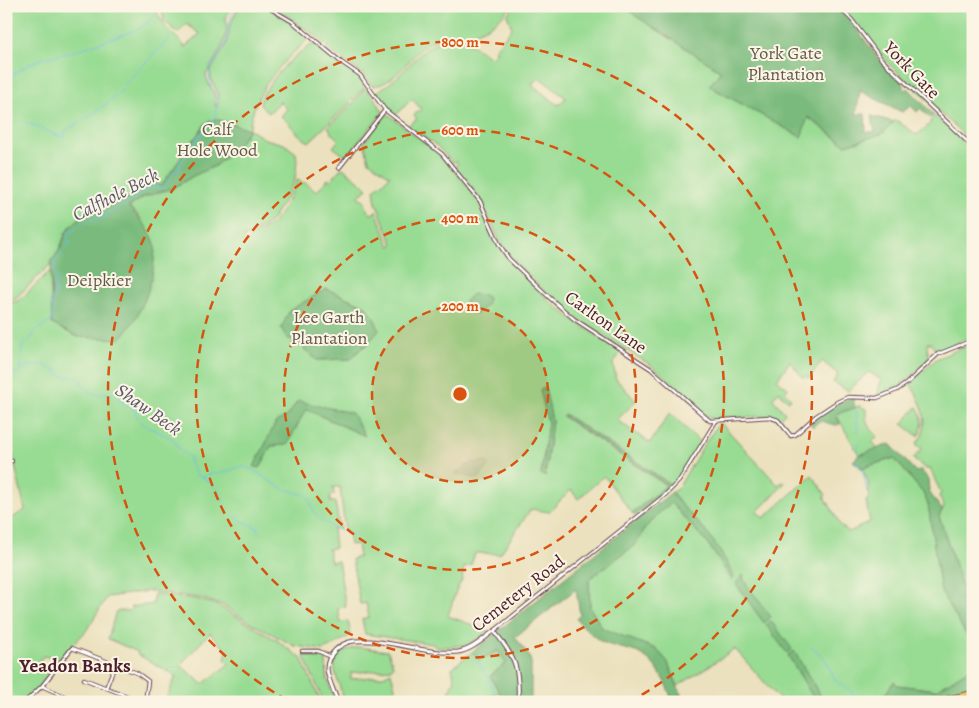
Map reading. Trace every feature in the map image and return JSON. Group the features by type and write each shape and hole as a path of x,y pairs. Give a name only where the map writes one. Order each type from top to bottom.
{"highway":[{"path":"933,702 973,693"}],"street":[{"name":"Carlton Lane","path":"266,6 293,22 341,62 360,75 385,110 442,154 480,201 499,244 509,258 550,298 574,319 651,369 710,421 716,421"},
{"name":"York Gate","path":"838,6 852,20 882,60 973,147"},
{"path":"339,168 385,110"},
{"path":"716,421 769,417 778,420 791,436 795,435 816,416 843,399 853,397 877,398 898,390 938,354 973,340"},
{"name":"Cemetery Road","path":"330,657 339,647 354,641 449,652 458,652 475,645 665,495 679,481 716,421"},
{"path":"6,462 12,460"},
{"path":"6,488 9,499"},
{"path":"494,631 515,662 519,682 518,702"},
{"path":"25,702 42,686 72,648 137,673 147,680 145,702"},
{"path":"302,650 318,651 330,657 327,667 328,674 338,702"},
{"path":"106,688 115,665"},
{"path":"84,679 137,702"},
{"path":"42,686 77,702"}],"green space":[{"path":"260,5 288,20 302,30 308,39 270,79 252,115 249,129 265,139 284,144 296,153 297,161 295,179 272,220 249,236 245,236 243,243 246,244 254,235 274,222 286,204 297,180 307,184 316,192 328,179 331,181 339,170 343,168 368,188 358,197 364,200 368,212 372,214 376,211 390,246 393,245 376,203 374,190 390,176 369,161 364,142 386,115 389,115 439,154 464,182 481,205 495,240 509,261 554,305 621,352 613,364 616,379 636,401 617,420 650,443 670,413 701,443 671,487 670,484 564,414 563,417 667,486 632,513 604,476 578,499 571,490 549,512 531,509 500,554 475,553 471,565 464,567 462,580 456,591 448,616 489,631 466,645 436,648 433,644 365,634 362,619 369,617 366,603 360,604 352,559 359,557 357,544 350,545 348,533 345,531 340,487 333,487 334,495 330,495 330,502 335,502 340,529 333,528 335,548 328,549 331,562 338,561 346,607 338,608 340,622 348,621 351,635 323,650 295,646 222,605 200,598 150,591 107,597 86,631 59,659 43,656 38,664 49,674 27,698 15,702 6,698 6,522 25,510 6,426 6,305 20,300 50,271 52,324 78,337 141,218 129,207 144,197 173,188 215,166 249,130 215,119 205,124 161,186 94,212 84,214 65,234 60,249 49,266 17,297 6,302 6,6 160,6 156,11 165,26 184,45 184,48 200,34 187,24 178,33 164,21 161,6 232,6 226,18 227,31 223,45 206,75 215,95 215,106 217,107 219,95 211,80 210,72 227,43 230,25 239,6","holes":["326,289 366,306 370,343 360,349 351,359 317,360 295,341","545,388 552,421 545,476 541,474 548,423","298,401 364,435 305,409 287,445 271,446 276,422 286,417"]},
{"path":"269,6 511,6 497,20 485,28 472,33 436,39 420,50 394,76 380,85 372,86 363,74 331,51 316,36"},
{"path":"514,6 624,6 636,16 721,71 709,86 801,137 807,117 846,145 881,134 896,120 917,135 930,124 930,121 935,116 973,151 973,336 940,351 939,348 935,350 932,343 927,343 929,360 899,386 877,396 881,380 869,372 848,391 833,382 838,374 822,361 809,378 805,376 803,378 790,361 777,380 788,388 785,393 791,398 789,401 782,396 780,391 772,398 785,413 779,419 768,416 717,420 707,417 673,383 649,364 573,316 547,294 511,258 501,244 481,200 455,166 458,164 456,161 453,163 436,145 407,126 417,119 414,115 421,109 412,99 396,115 377,92 394,80 428,48 446,39 471,38 473,39 470,44 491,57 497,52 494,50 512,28 507,15","holes":["540,78 566,98 558,105 531,84"]},
{"name":"York Gate Plantation","path":"625,6 835,6 849,19 881,62 905,85 903,87 905,90 908,88 934,115 930,118 920,108 917,112 911,106 902,112 860,91 856,114 865,114 866,132 875,132 872,116 894,122 882,134 846,145 808,117 801,137 709,86 721,71 636,16"},
{"path":"839,6 970,6 973,24 973,144 884,59"},
{"path":"317,44 358,76 364,87 309,142 301,137 281,116 287,109 280,102 269,113 260,105 267,88 282,68 301,52"},
{"path":"365,88 376,100 383,112 346,157 333,147 339,140 330,132 328,127 354,102"},
{"name":"Deipkier","path":"215,119 249,129 237,147 215,166 173,188 144,197 129,207 147,229 153,239 155,248 153,271 148,292 139,312 120,339 78,337 52,324 51,262 60,249 68,229 84,214 128,199 136,190 154,182 161,186 205,124"},
{"name":"Lee Garth Plantation","path":"326,289 365,306 373,315 379,330 351,359 317,360 295,341 287,338 281,328 290,310"},
{"path":"473,294 484,295 488,298 486,306 476,314 467,311 465,301"},
{"path":"973,343 973,621 939,516 944,507 939,496 941,493 931,469 926,469 913,459 922,449 916,444 921,437 925,421 922,406 910,384 936,359"},
{"path":"545,388 552,421 545,476 541,475 548,423 540,390"},
{"path":"853,398 855,408 836,414 840,424 835,425 819,421 813,427 810,423 830,408"},
{"path":"298,401 352,413 365,436 306,409 287,445 271,446 260,468 254,467 276,422 286,417"},
{"path":"859,406 866,409 868,424 871,430 878,436 872,441 878,449 859,455 836,414"},
{"path":"917,407 921,414 922,422 922,429 918,436 902,424"},
{"path":"564,414 670,484 671,487 634,515 632,513 667,485 563,416"},
{"path":"720,422 778,485 784,481 785,483 757,512 764,518 812,475 826,495 824,496 827,503 840,525 849,532 870,522 866,501 869,498 868,482 862,468 894,458 923,493 928,504 941,592 973,646 971,668 936,690 897,685 874,702 824,702 794,652 788,655 816,702 782,702 735,649 678,686 667,661 656,649 603,629 590,608 589,579 636,544 646,527 671,503 708,544 732,579 734,578 672,492 678,488","holes":["743,576 765,622 738,587"]},
{"path":"890,444 915,471 917,472 920,469 928,479 929,492 942,510 939,516 973,621 973,646 941,592 928,504 923,493 894,458 862,468 853,461 859,455"},
{"path":"484,461 490,465 478,479 455,473 473,462"},
{"path":"672,492 716,545 734,578 732,580 708,544 671,503 646,527 636,544 589,579 590,608 602,628 656,649 667,661 684,702 672,700 659,672 643,655 602,642 576,619 580,615 576,589 515,637 529,656 531,662 531,702 505,702 490,676 506,663 498,651 479,660 472,652"},
{"path":"743,575 744,581 771,617 764,623 736,583"},
{"path":"154,594 196,599 217,605 278,641 301,658 321,702 165,702 176,676 137,654 138,652 108,639 116,611 130,611 131,607 153,604","holes":["210,633 227,651 225,660 229,664 203,684 180,665"]},
{"path":"771,621 792,649 787,653 766,625"},
{"path":"359,647 388,651 393,665 391,669 351,673 351,679 383,676 391,672 397,702 344,702 336,675 335,661 339,655 347,650"},
{"path":"498,651 507,663 490,676 499,692 486,702 449,702 454,697 449,692 452,687 451,685 455,682 452,668 472,652 479,660"},
{"path":"794,651 824,702 816,702 788,655"},
{"path":"307,652 322,654 326,659 327,678 336,702 324,702 304,657"},
{"path":"973,664 973,688 918,702 874,702 884,696 894,681 897,685 936,690 971,668"}],"waterway":[{"path":"9,77 43,58 69,53 139,29 150,20 158,6"},
{"name":"Calfhole Beck","path":"21,370 21,364 19,363 22,356 22,345 30,340 35,331 52,321 53,309 50,301 53,301 56,294 54,283 57,282 53,268 55,269 56,266 54,262 70,244 66,237 69,232 90,219 95,220 106,217 108,213 126,205 132,197 141,195 149,187 160,188 167,185 174,171 180,170 179,163 191,151 198,135 202,135 207,123 211,123 215,117 218,97 210,84 209,71 225,45 229,22 236,6"},
{"path":"151,57 170,38"},
{"path":"125,84 150,58"},
{"path":"9,77 11,83"},
{"path":"25,122 64,138 65,131 88,117 123,90"},
{"name":"Shaw Beck","path":"6,369 11,369 17,374 25,367 44,364 52,370 58,370 58,375 82,380 82,385 91,393 101,395 104,392 109,393 134,410 142,424 173,439 179,449 190,458 190,463 197,476 204,477 238,467 248,468 284,489 308,496 319,519 342,531"},
{"path":"856,411 858,431"},
{"path":"858,451 859,443"},
{"path":"856,460 863,471 867,491"},
{"path":"203,477 218,491 223,502"},
{"path":"235,516 257,527 260,535"},
{"name":"Shaw Beck","path":"346,533 358,535"},
{"path":"812,647 826,660 836,681 851,691 859,702"},
{"path":"474,657 487,675 495,693 484,702"}],"district":[{"name":"Yeadon Banks","path":"75,665"}],"park label":[{"name":"Calf Hole Wood","path":"217,139"}]}
